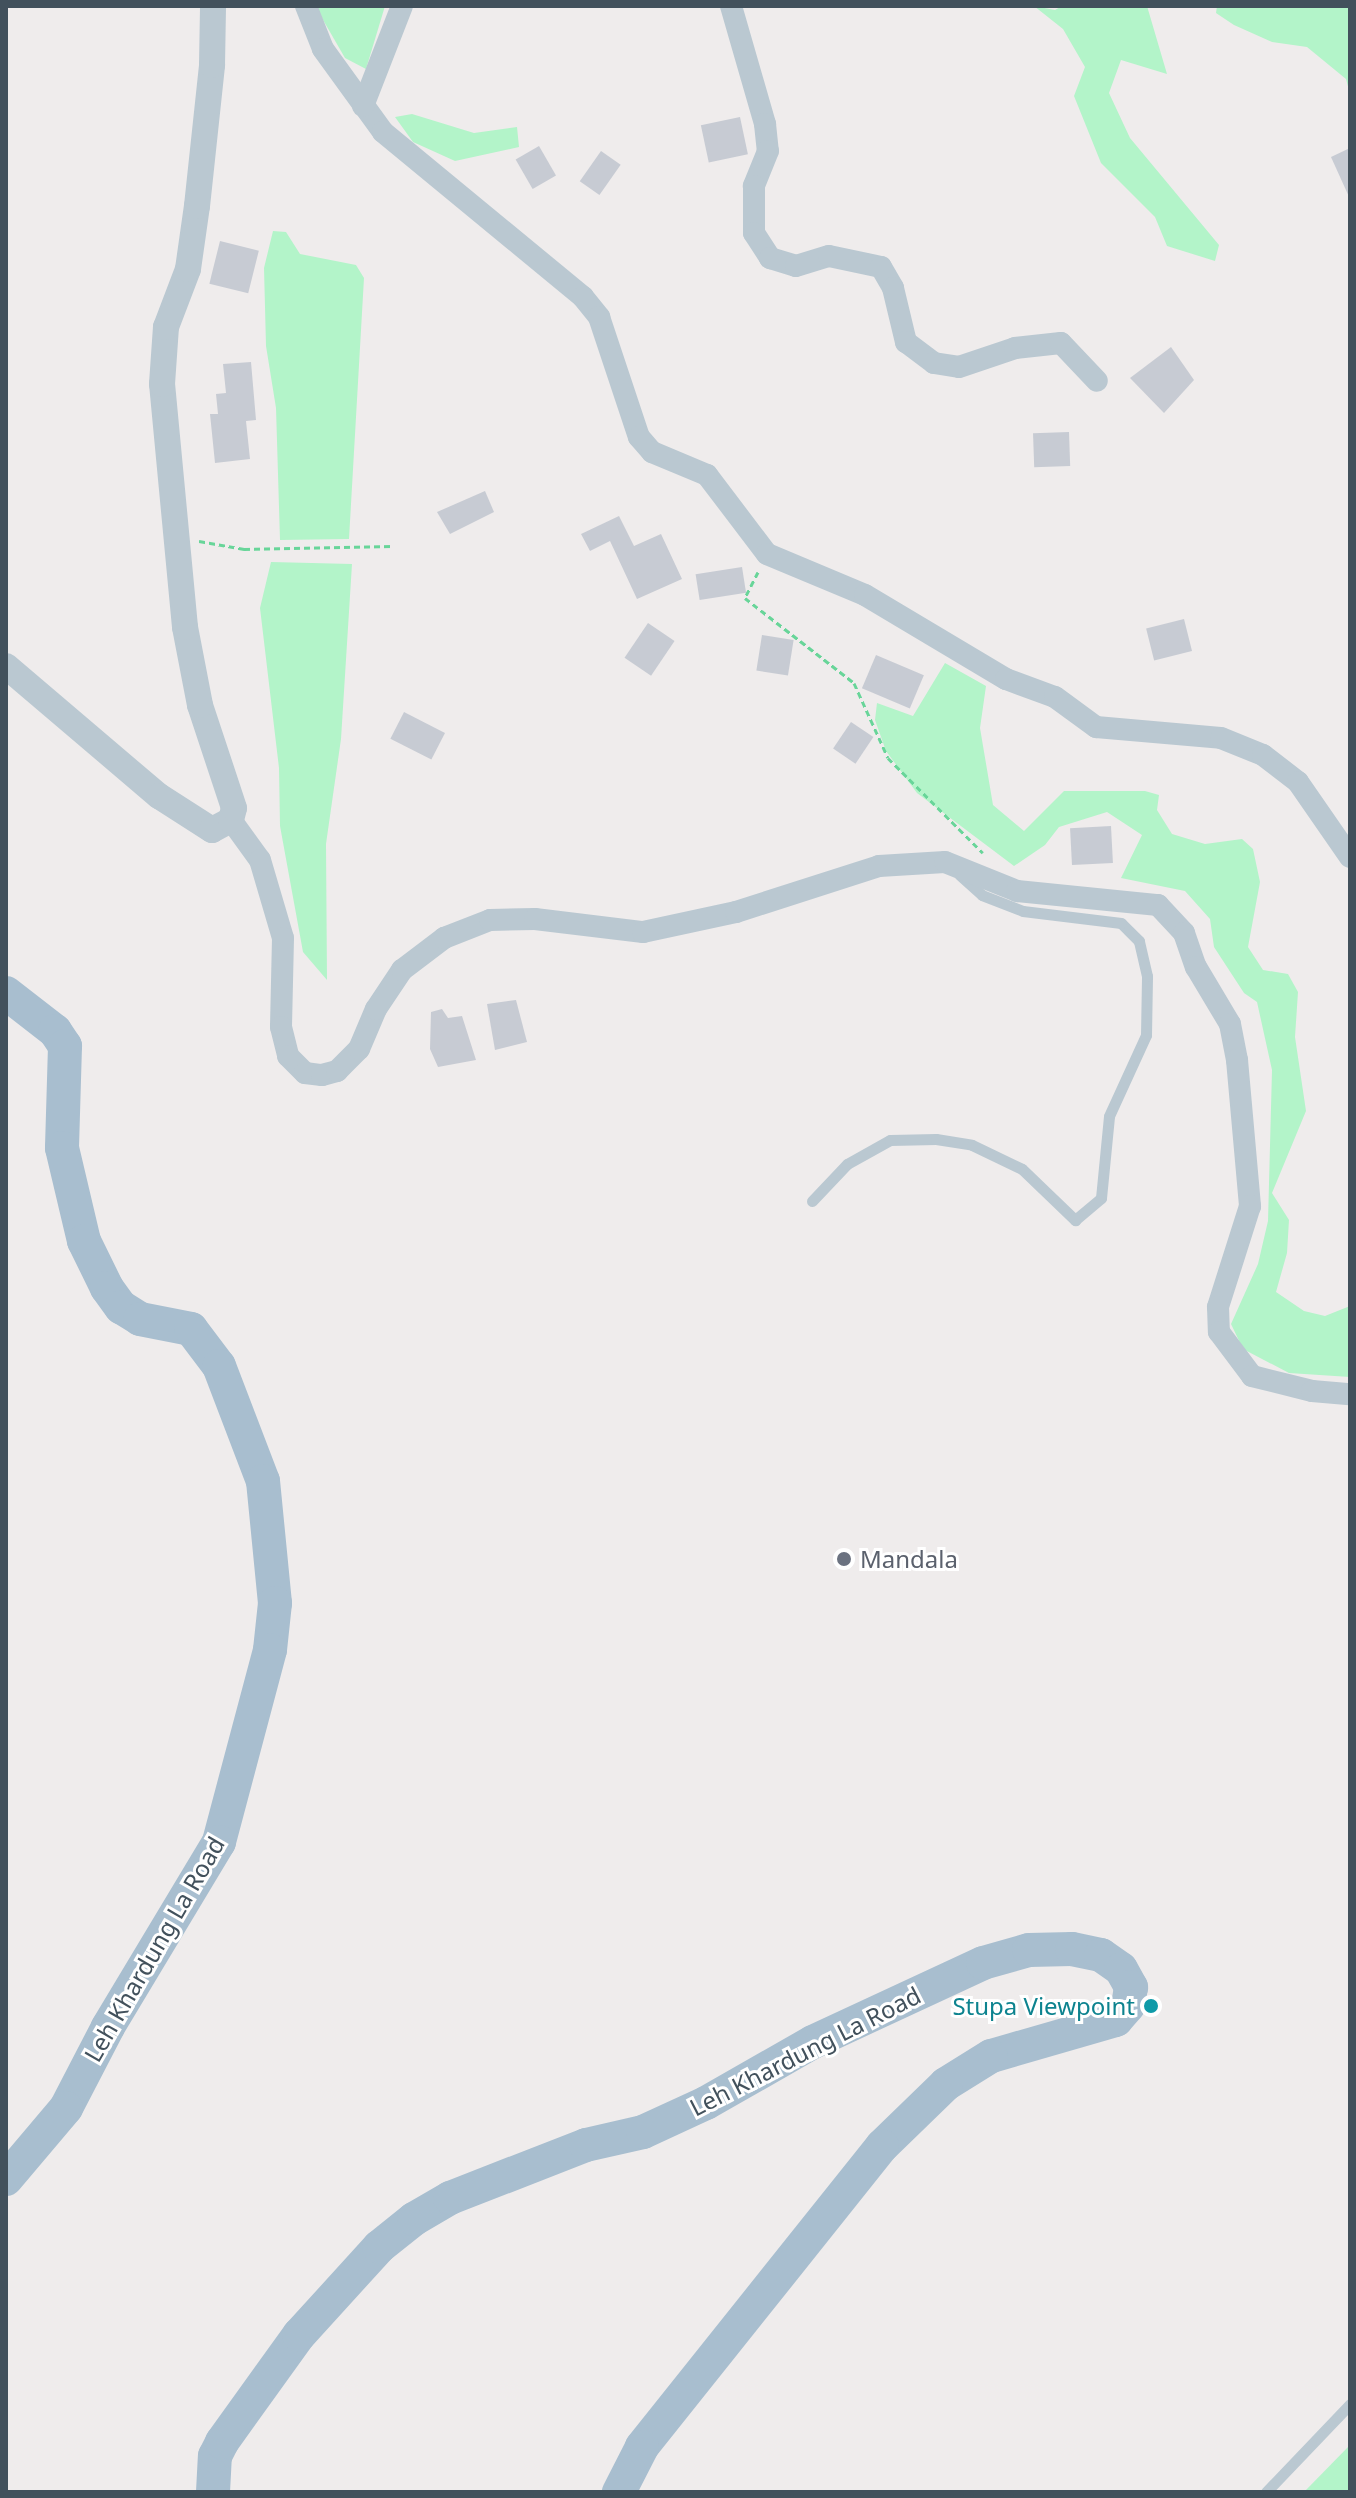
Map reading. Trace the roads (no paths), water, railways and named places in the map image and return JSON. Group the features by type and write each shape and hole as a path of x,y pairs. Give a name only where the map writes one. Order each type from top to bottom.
{"main road":[{"name":"Leh Khardung La Road","path":"6,993 55,1031 65,1046 62,1148 84,1241 107,1288 121,1307 140,1319 191,1329 219,1366 263,1481 275,1603 270,1650 219,1842 108,2027 66,2108 6,2179"},
{"name":"Leh Khardung La Road","path":"213,2492 215,2456 222,2442 299,2335 379,2247 414,2219 450,2198 573,2150 656,2126 813,2042 983,1963 1029,1950 1072,1949 1101,1955 1121,1969 1131,1987 1128,2006 1116,2020 991,2056 946,2084 882,2146 642,2447 619,2492"}],"street":[{"path":"6,666 159,796 212,830 231,820 234,808 200,705 188,643 162,384 166,327 188,269 197,206 212,65 213,6"},
{"path":"306,6 323,49 383,132 583,297 599,317 639,437 652,452 707,475 767,554 865,595 1006,679 1055,697 1096,727 1221,738 1263,755 1298,782 1350,857"},
{"path":"363,106 402,6"},
{"path":"731,6 765,124 768,151 754,186 754,233 770,258 796,266 829,256 881,267 893,288 906,342 934,363 959,367 1015,348 1061,343 1097,381"},
{"path":"231,820 260,860 283,938 281,1027 288,1056 305,1073 322,1075 337,1071 359,1049 376,1009 402,970 444,938 490,920 535,919 643,932 736,912 879,866 945,862 1017,891 1072,900 1116,898 1158,905 1184,933 1196,967 1230,1024 1246,1133 1250,1206 1218,1307 1219,1332 1252,1376 1312,1391 1350,1394"}],"lane":[{"path":"812,1201 847,1164 890,1140 936,1139 972,1145 1022,1169 1075,1220 1101,1198 1109,1116 1146,1035 1147,976 1139,941 1121,923 1023,911 982,895 945,862"},
{"path":"1266,2492 1350,2404"}],"place":[{"name":"Mandala","path":"844,1559"},
{"name":"Stupa Viewpoint","path":"1151,2006"}]}
